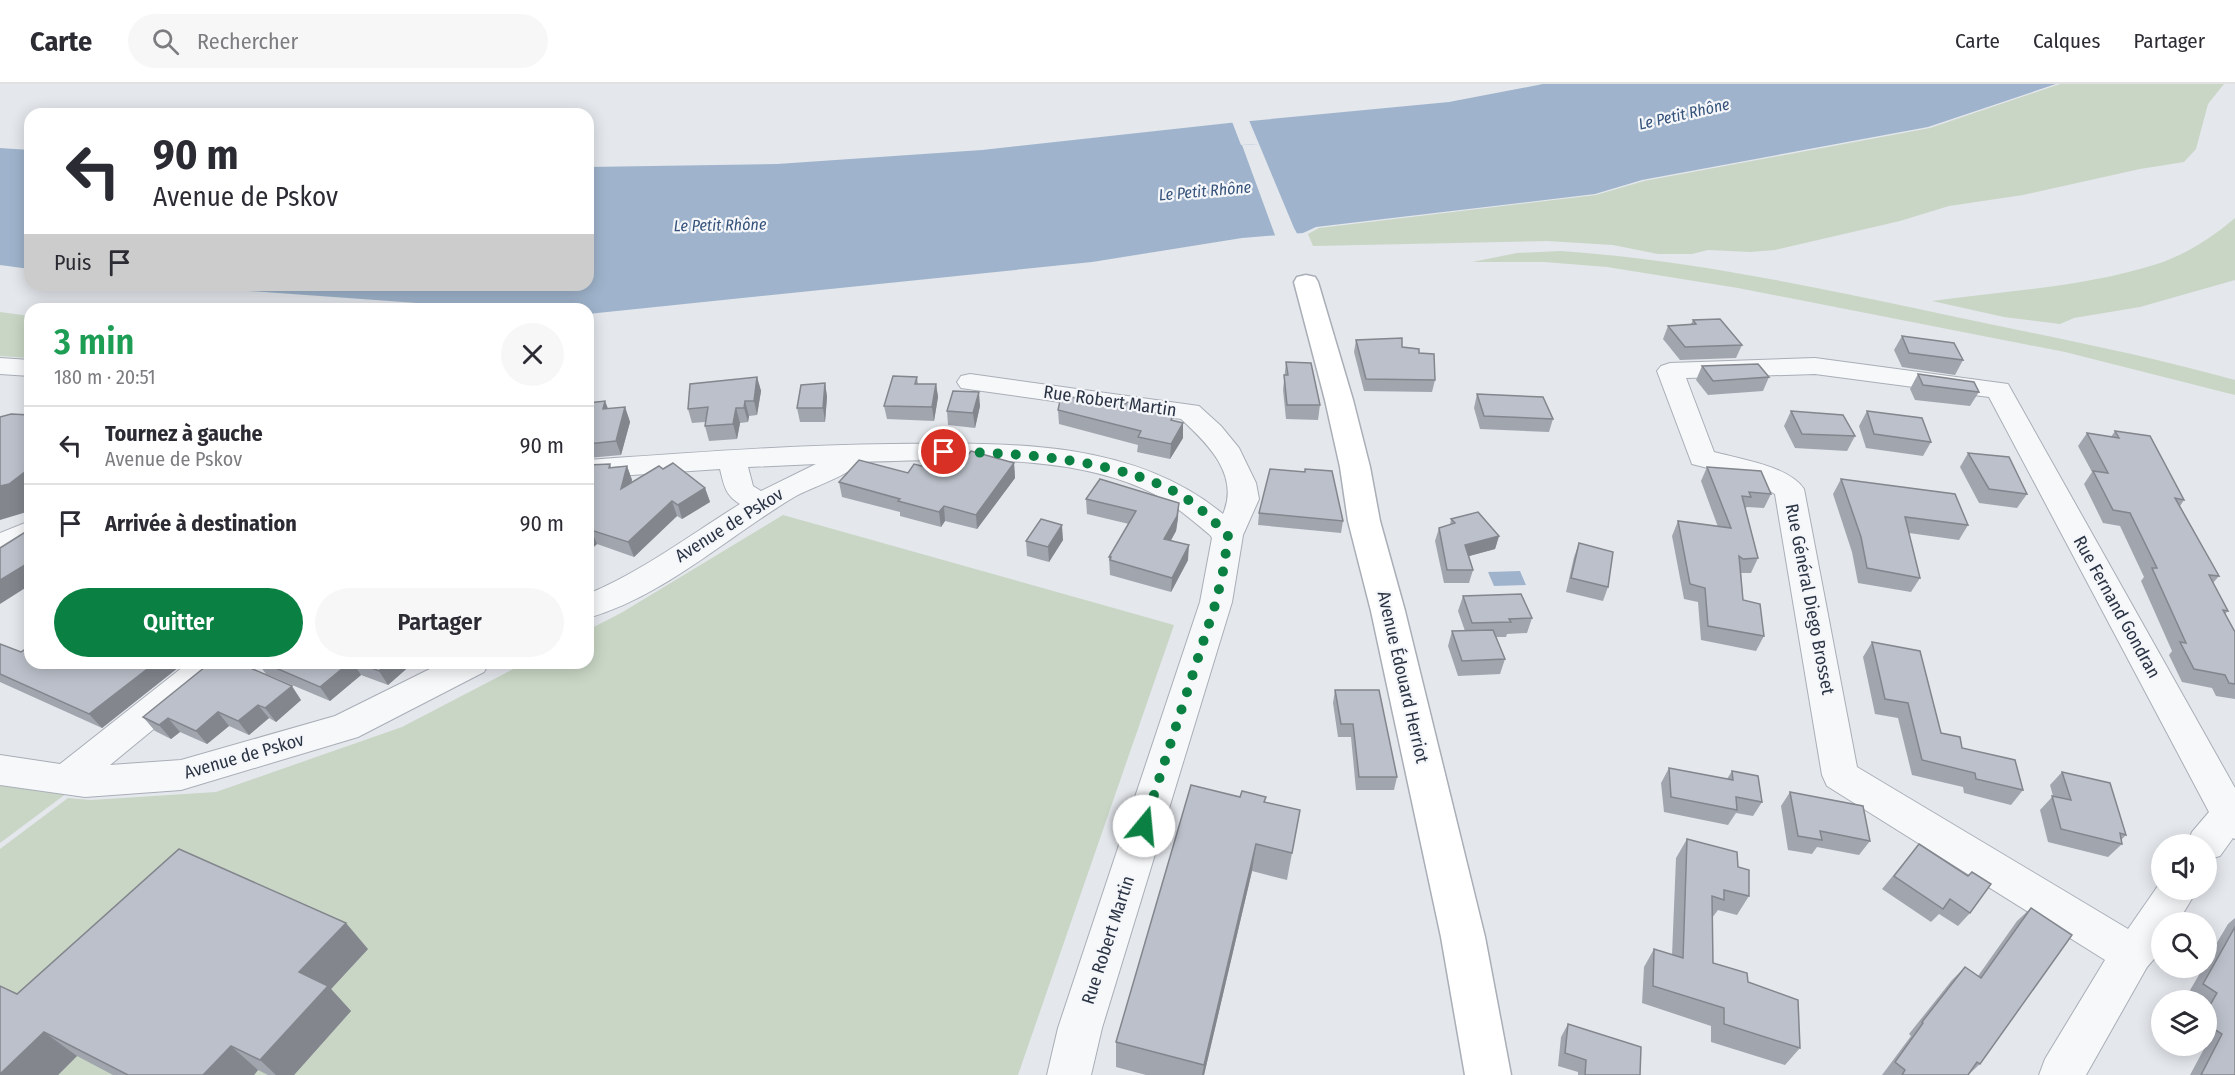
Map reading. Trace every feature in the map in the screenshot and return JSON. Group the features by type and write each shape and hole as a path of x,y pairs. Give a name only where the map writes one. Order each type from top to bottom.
{"street":[{"name":"Avenue Édouard Herriot","path":"1306,282 1355,467 1364,521 1388,611 1460,925 1488,1075"},
{"path":"0,366 24,368"},
{"name":"Rue Général Diego Brosset","path":"1999,390 1815,366 1670,371 1702,458 1757,472 1789,489 1832,716 1840,775 2132,954"},
{"name":"Rue Robert Martin","path":"970,382 1188,412 1211,432 1229,454 1242,483 1244,499 1228,535 1216,602 1080,1028 1069,1075"},
{"name":"Rue Fernand Gondran","path":"1999,390 2234,817"},
{"name":"Avenue de Pskov","path":"594,469 731,459 874,453 966,452 1057,459 1102,467 1161,486 1192,503 1228,535"},
{"name":"Avenue de Pskov","path":"594,604 634,586 761,504 813,474 874,453"},
{"path":"731,459 740,491 761,504"},
{"path":"0,545 24,534"},
{"path":"67,779 204,669"},
{"name":"Avenue de Pskov","path":"0,770 85,782 181,775 345,727 460,669"},
{"path":"2216,834 2234,817"},
{"path":"2061,1075 2132,954 2144,941 2171,900"}],"green space":[{"path":"2060,84 2224,84 2208,104 2196,149 2184,162 2140,169 2023,195 1949,206 1900,221 1775,250 1750,252 1708,250 1692,254 1658,254 1613,245 1547,241 1313,246 1308,234 1319,228 1596,195 1644,181 1930,128"},
{"path":"2235,218 2235,280 2140,307 2074,318 2060,324 2004,317 1932,301 2074,283 2130,272 2157,264 2188,250 2208,239"},
{"path":"1561,251 1657,261 1752,276 2089,345 2235,380 2235,395 2065,352 1738,288 1607,267 1544,262 1472,262 1517,253"},
{"path":"0,312 24,315 24,358 0,356"},
{"path":"783,515 1174,625 1018,1075 0,1075 0,849 68,798 91,800 216,792 402,727 513,669 594,669 594,627"},
{"path":"0,781 67,793 0,843"}],"water":[{"name":"Le Petit Rhône","path":"1543,84 2056,84 1928,127 1642,180 1595,194 1316,227 1303,233 1242,238 1092,262 594,313 594,303 417,303 250,291 594,291 594,167 777,164 982,150 1449,102"},
{"path":"0,148 24,150 24,268 0,265"},
{"path":"1520,571 1526,585 1494,586 1488,572"}],"pier":[{"path":"1248,118 1259,144 1241,145 1231,119"},
{"path":"1259,144 1299,237 1276,238 1242,145"}],"building":[{"path":"1720,319 1742,345 1685,347 1668,326 1696,324 1693,320"},
{"path":"1902,336 1954,343 1963,360 1909,353"},
{"path":"1402,338 1402,347 1419,349 1419,353 1434,354 1435,380 1366,379 1356,340"},
{"path":"1286,362 1311,363 1320,405 1287,405 1284,375 1288,375"},
{"path":"1758,364 1769,377 1713,381 1702,366"},
{"path":"1918,374 1974,382 1979,392 1923,385"},
{"path":"893,376 917,377 915,384 936,384 932,407 884,406"},
{"path":"757,377 754,401 745,401 744,408 736,408 733,424 705,426 708,407 688,409 690,384"},
{"path":"825,383 823,408 797,408 801,385"},
{"path":"953,391 979,392 973,413 947,411"},
{"path":"1477,394 1543,397 1553,419 1484,416"},
{"path":"1061,396 1126,404 1127,402 1155,409 1153,412 1173,417 1171,420 1183,423 1171,444 1138,437 1141,431 1058,410"},
{"path":"605,401 603,409 625,407 616,441 594,443 594,402"},
{"path":"1791,411 1843,415 1855,436 1802,434"},
{"path":"1867,411 1922,418 1931,442 1874,434"},
{"path":"11,414 24,415 24,473 9,484 0,486 0,417"},
{"path":"2115,431 2150,436 2184,500 2175,498 2219,576 2209,575 2228,611 2223,610 2235,632 2235,684 2229,683 2225,675 2194,669 2180,642 2186,643 2152,568 2157,568 2130,513 2113,510 2093,471 2108,473 2087,433 2119,438"},
{"path":"971,451 1014,463 976,515 944,506 939,512 839,482 859,460 908,473 914,464 953,474"},
{"path":"1968,453 2009,457 2027,494 1989,489"},
{"path":"673,463 705,488 678,505 672,501 628,542 594,531 594,465 610,464 609,468 627,466 621,489 659,466 663,469"},
{"path":"1707,467 1761,471 1771,494 1749,492 1751,497 1742,496 1758,558 1743,559 1739,556 1743,600 1760,604 1764,636 1708,626 1705,588 1690,584 1678,521 1731,528"},
{"path":"1270,469 1305,472 1305,469 1332,471 1343,521 1259,513"},
{"path":"1100,479 1179,503 1177,516 1164,539 1189,545 1172,578 1110,560 1111,557 1109,557 1136,511 1086,499"},
{"path":"1841,479 1955,494 1968,525 1905,517 1920,578 1867,568 1861,537"},
{"path":"1478,512 1499,536 1465,545 1473,570 1447,570 1439,528 1455,523 1451,519"},
{"path":"1041,519 1062,525 1048,547 1026,541"},
{"path":"24,533 24,566 0,580 0,548"},
{"path":"1579,543 1613,552 1608,587 1571,578"},
{"path":"1521,594 1532,618 1509,619 1511,622 1472,623 1463,596"},
{"path":"1493,630 1505,659 1462,661 1452,631"},
{"path":"1872,642 1920,651 1941,733 1960,737 1962,748 2015,760 2023,790 1976,779 1975,773 1922,760 1908,703 1885,699"},
{"path":"0,644 21,652 24,650 24,669 147,669 89,714 0,674"},
{"path":"203,669 253,669 292,686 265,708 258,705 238,721 218,712 196,731 168,718 159,725 143,717"},
{"path":"278,669 342,669 320,687"},
{"path":"1335,690 1379,690 1397,777 1359,777 1353,724 1341,724"},
{"path":"1669,768 1733,780 1732,771 1758,776 1762,802 1736,797 1737,810 1671,797"},
{"path":"2062,772 2110,783 2126,835 2120,833 2122,844 2061,829 2052,796 2071,800"},
{"path":"1191,785 1240,797 1242,791 1266,797 1264,802 1300,810 1292,853 1256,844 1204,1065 1116,1042"},
{"path":"1790,792 1863,806 1870,841 1820,831 1822,840 1798,836"},
{"path":"1687,839 1737,852 1738,867 1749,870 1749,896 1724,890 1724,900 1712,896 1713,963 1747,973 1748,982 1798,1000 1800,1048 1724,1024 1724,1008 1653,986 1654,949 1683,958"},
{"path":"1919,844 1968,876 1972,872 1991,884 1970,913 1950,899 1943,909 1894,876"},
{"path":"179,849 346,923 299,972 328,986 260,1060 231,1046 203,1075 128,1075 44,1032 0,1074 0,986 17,994"},
{"path":"2031,908 2072,935 1980,1064 1977,1062 1968,1075 1902,1075 1905,1070 1895,1062 1922,1022 1965,967 1981,978"},
{"path":"2235,927 2235,1075 2201,1075 2211,1056 2217,1056 2217,1044 2222,1034 2217,1031 2217,990 2212,990 2203,984 2206,978 2217,978 2217,959"},
{"path":"1568,1024 1641,1047 1640,1075 1585,1075 1586,1060 1565,1053"}],"route":[{"path":"944,452 1057,459 1129,474 1161,486 1192,503 1228,535 1216,602 1144,826"}]}
